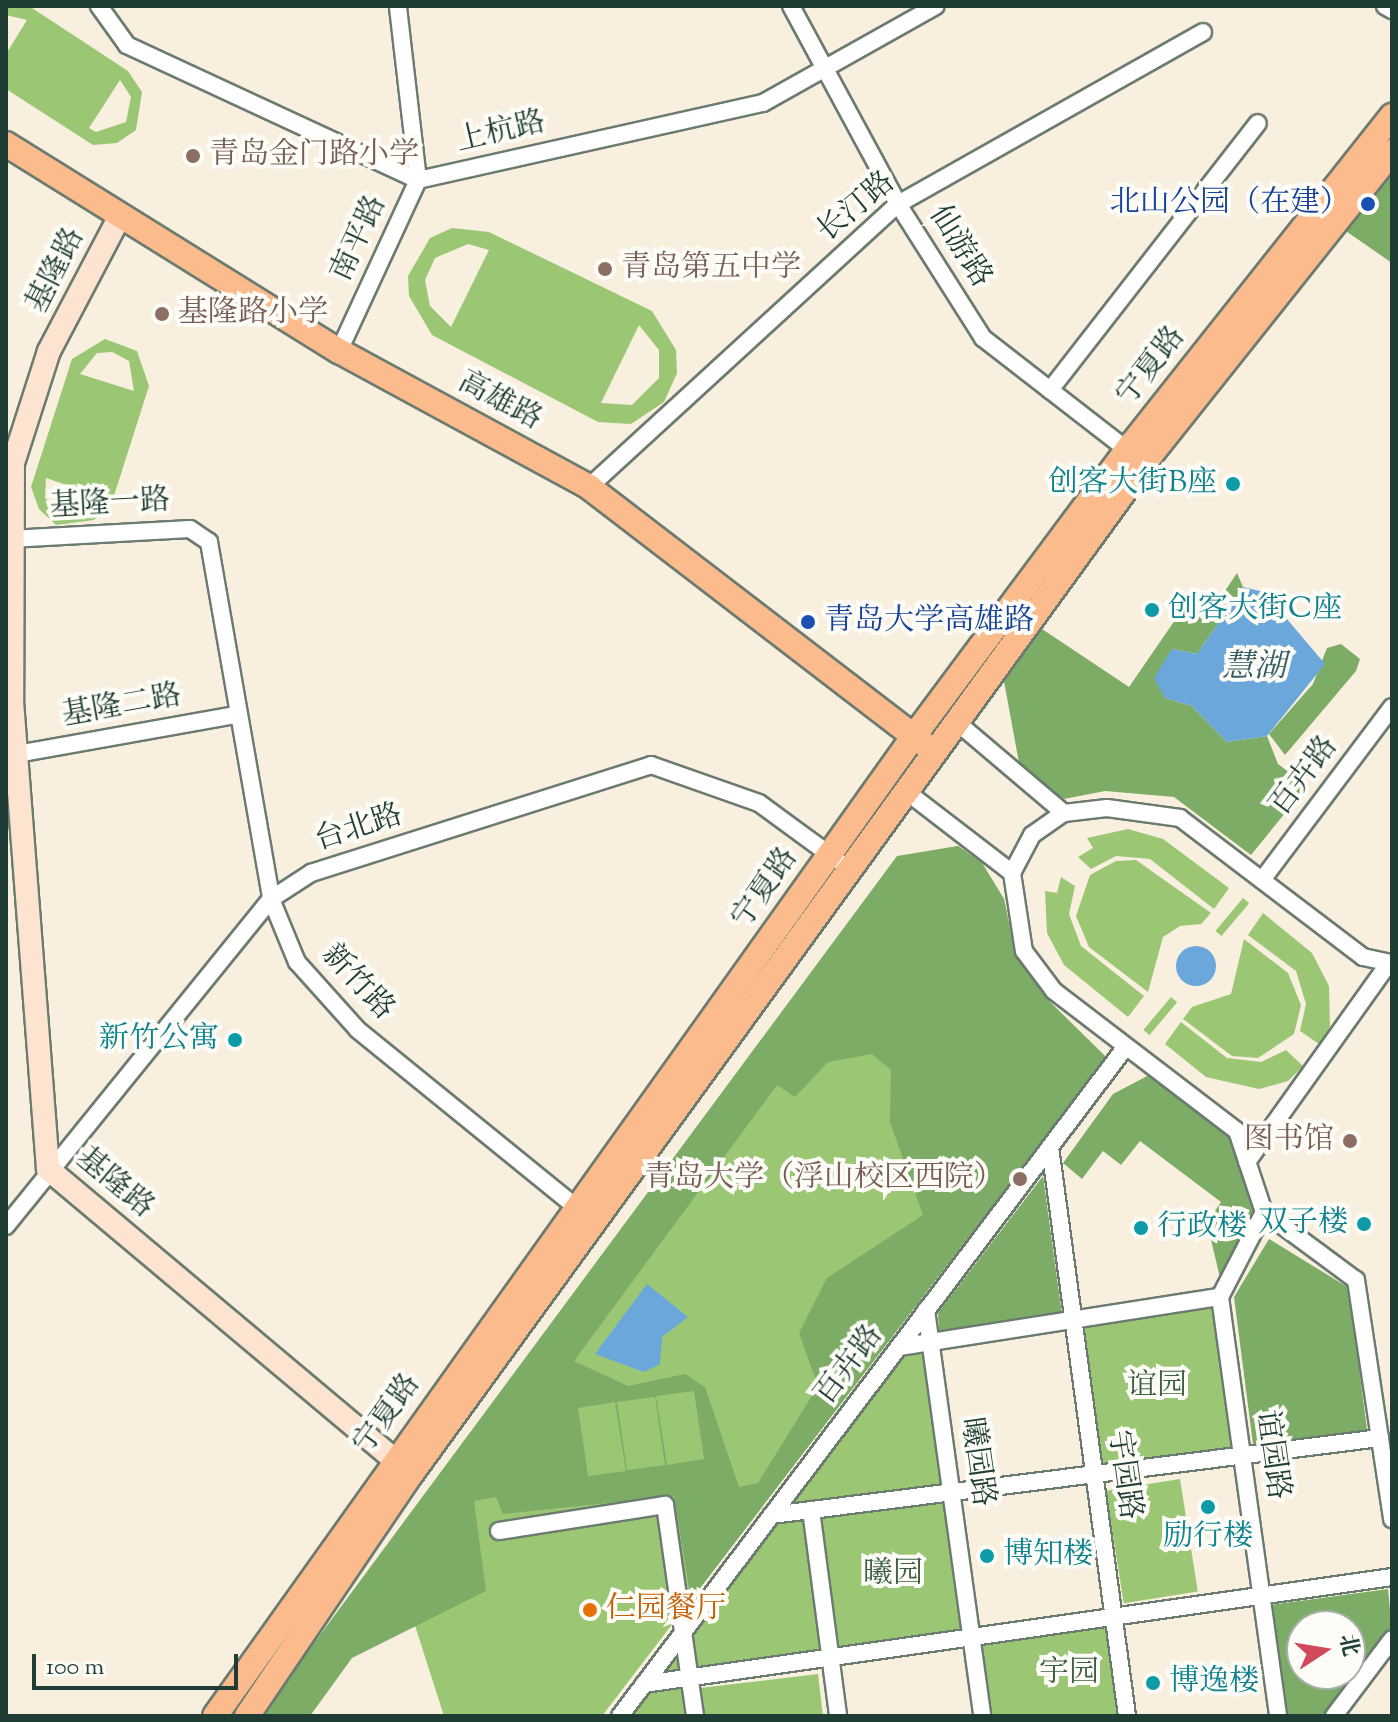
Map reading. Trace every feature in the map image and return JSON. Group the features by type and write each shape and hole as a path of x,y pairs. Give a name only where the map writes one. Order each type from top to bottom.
{"main road":[{"name":"宁夏路","path":"215,1716 587,1216 851,871 959,724 1136,457 1392,116"},
{"name":"高雄路","path":"6,144 339,351 589,487 936,752"},
{"name":"宁夏路","path":"587,1216 829,854 914,736 1136,457 1392,152"},
{"name":"宁夏路","path":"247,1716 403,1467"}],"street":[{"path":"99,6 127,45 418,180"},
{"name":"南平路","path":"339,351 418,180 398,6"},
{"name":"仙游路","path":"791,6 898,204 983,338 1136,457"},
{"name":"上杭路","path":"418,180 763,103 936,6"},
{"path":"1385,6 1392,10"},
{"name":"长汀路","path":"589,487 898,204 1203,32"},
{"path":"1050,390 1258,123"},
{"name":"基隆路","path":"120,216 49,351 9,462 9,701 17,754 48,1169 403,1467"},
{"name":"基隆一路","path":"10,539 190,529 209,542"},
{"name":"新竹路","path":"209,542 271,899 297,962 358,1030 587,1216"},
{"name":"基隆二路","path":"17,754 237,715"},
{"name":"百卉路","path":"1262,880 1389,715"},
{"path":"959,724 1064,813"},
{"name":"台北路","path":"6,1226 48,1169 271,899 311,873 651,765 759,803 851,871"},
{"path":"907,792 1012,873"},
{"path":"1247,1162 1390,963 1363,957 1180,818 1107,808 1064,813 1032,835 1012,873 1024,951 1054,991 1124,1049 1237,1131 1247,1162 1264,1212 1356,1280 1383,1432 1392,1519"},
{"name":"百卉路","path":"620,1716 1124,1049"},
{"name":"宇园路","path":"1050,1147 1127,1716"},
{"path":"899,1347 1220,1297 1264,1212"},
{"name":"谊园路","path":"1220,1297 1278,1716"},
{"name":"曦园路","path":"926,1310 982,1716"},
{"path":"772,1515 1244,1457 1383,1432"},
{"path":"499,1531 665,1505 694,1716"},
{"path":"811,1510 838,1716"},
{"path":"644,1684 1262,1599 1392,1577"},
{"path":"1334,1716 1392,1639"}],"green space":[{"path":"6,6 29,6 128,71 142,92 136,130 117,143 93,145 6,89 6,54 27,20 6,15","holes":["120,80 131,97 126,122 96,132 89,128"]},
{"path":"1392,166 1392,263 1343,229"},
{"path":"452,228 489,232 652,311 676,350 677,373 664,402 631,424 598,422 432,335 409,296 408,276 430,238","holes":["468,244 489,250 451,327 430,306 425,280 435,258","639,325 659,350 659,378 632,405 601,403"]},
{"path":"105,339 137,351 149,386 112,502 94,520 56,525 39,509 31,487 72,359","holes":["112,352 129,361 134,391 80,374 97,353","46,478 99,496 100,497 86,511 61,513 45,498"]},
{"path":"1237,573 1243,587 1197,654 1172,649 1165,698 1192,706 1227,742 1267,736 1278,764 1307,786 1251,855 1174,797 1105,791 1064,799 1020,768 1003,676 1039,627 1129,687 1184,607 1205,621"},
{"path":"1341,644 1360,659 1356,671 1285,755 1269,734 1313,684 1327,648"},
{"path":"1128,829 1163,839 1229,888 1214,909 1150,859 1116,856 1091,869 1078,857 1093,848 1087,838"},
{"path":"958,846 982,863 1004,899 1015,952 1049,1001 1106,1057 602,1716 444,1716 401,1582 936,850"},
{"path":"958,846 982,863 1004,899 1015,952 1049,1001 1106,1057 691,1600 674,1496 503,1514 496,1497 474,1501 486,1591 352,1658 310,1716 260,1716 897,856","holes":["872,1054 891,1070 890,1122 923,1215 827,1278 799,1333 818,1386 758,1483 739,1487 705,1387 685,1374 628,1386 574,1361 777,1085 795,1097 828,1062","694,1391 704,1459 667,1465 656,1396","655,1397 665,1465 627,1470 617,1402","615,1402 626,1471 588,1476 578,1408"]},
{"path":"1136,860 1211,913 1201,924 1180,926 1163,937 1148,992 1089,947 1076,916 1090,875 1116,861"},
{"path":"1061,877 1075,886 1069,914 1081,946 1144,996 1128,1017 1064,965 1047,933 1045,891 1057,893"},
{"path":"1243,898 1249,903 1221,936 1215,931"},
{"path":"1263,913 1312,953 1329,986 1330,1027 1319,1044 1300,1031 1306,1004 1296,971 1248,935"},
{"path":"1244,939 1288,973 1301,1005 1294,1034 1258,1058 1232,1056 1183,1019 1192,1007 1231,994"},
{"path":"1171,997 1177,1002 1149,1035 1143,1030"},
{"path":"1181,1022 1227,1058 1261,1062 1286,1050 1303,1066 1288,1081 1259,1089 1206,1077 1165,1044"},
{"path":"1151,1074 1234,1133 1261,1212 1222,1286 1207,1223 1221,1202 1140,1141 1121,1165 1103,1151 1082,1179 1063,1163 1113,1094"},
{"path":"1043,1176 1062,1314 939,1331 938,1313"},
{"path":"1269,1239 1349,1288 1367,1430 1253,1444 1234,1297"},
{"name":"谊园","path":"1213,1306 1233,1450 1099,1468 1079,1325"},
{"path":"926,1351 943,1486 788,1505 902,1354"},
{"path":"1180,1479 1198,1592 1124,1603 1106,1491"},
{"name":"曦园","path":"948,1498 966,1635 659,1676 776,1520"},
{"path":"1388,1589 1392,1630 1366,1664 1366,1610 1286,1610 1286,1690 1346,1690 1326,1716 1283,1716 1270,1605"},
{"name":"宇园","path":"1106,1628 1118,1716 991,1716 981,1645"},
{"path":"818,1674 823,1716 704,1716 700,1688"},
{"path":"685,1685 689,1716 627,1716 648,1690"}],"water":[{"name":"慧湖","path":"1243,587 1264,592 1325,664 1267,736 1227,742 1192,706 1165,698 1154,678 1172,649 1197,654"},
{"path":"1196,946 1210,952 1216,966 1210,980 1196,986 1182,980 1176,966 1182,952"},
{"path":"647,1284 688,1317 662,1337 660,1364 644,1372 595,1354"}],"place":[{"name":"青岛金门路小学","path":"193,156"},
{"name":"北山公园（在建）","path":"1368,204"},
{"name":"青岛第五中学","path":"605,269"},
{"name":"基隆路小学","path":"162,314"},
{"name":"创客大街B座","path":"1233,484"},
{"name":"创客大街C座","path":"1152,610"},
{"name":"青岛大学高雄路","path":"808,622"},
{"name":"新竹公寓","path":"235,1040"},
{"name":"图书馆","path":"1350,1141"},
{"name":"青岛大学（浮山校区西院）","path":"1020,1179"},
{"name":"双子楼","path":"1364,1224"},
{"name":"行政楼","path":"1141,1228"},
{"name":"励行楼","path":"1208,1507"},
{"name":"博知楼","path":"987,1556"},
{"name":"仁园餐厅","path":"590,1610"},
{"name":"博逸楼","path":"1153,1683"}]}
